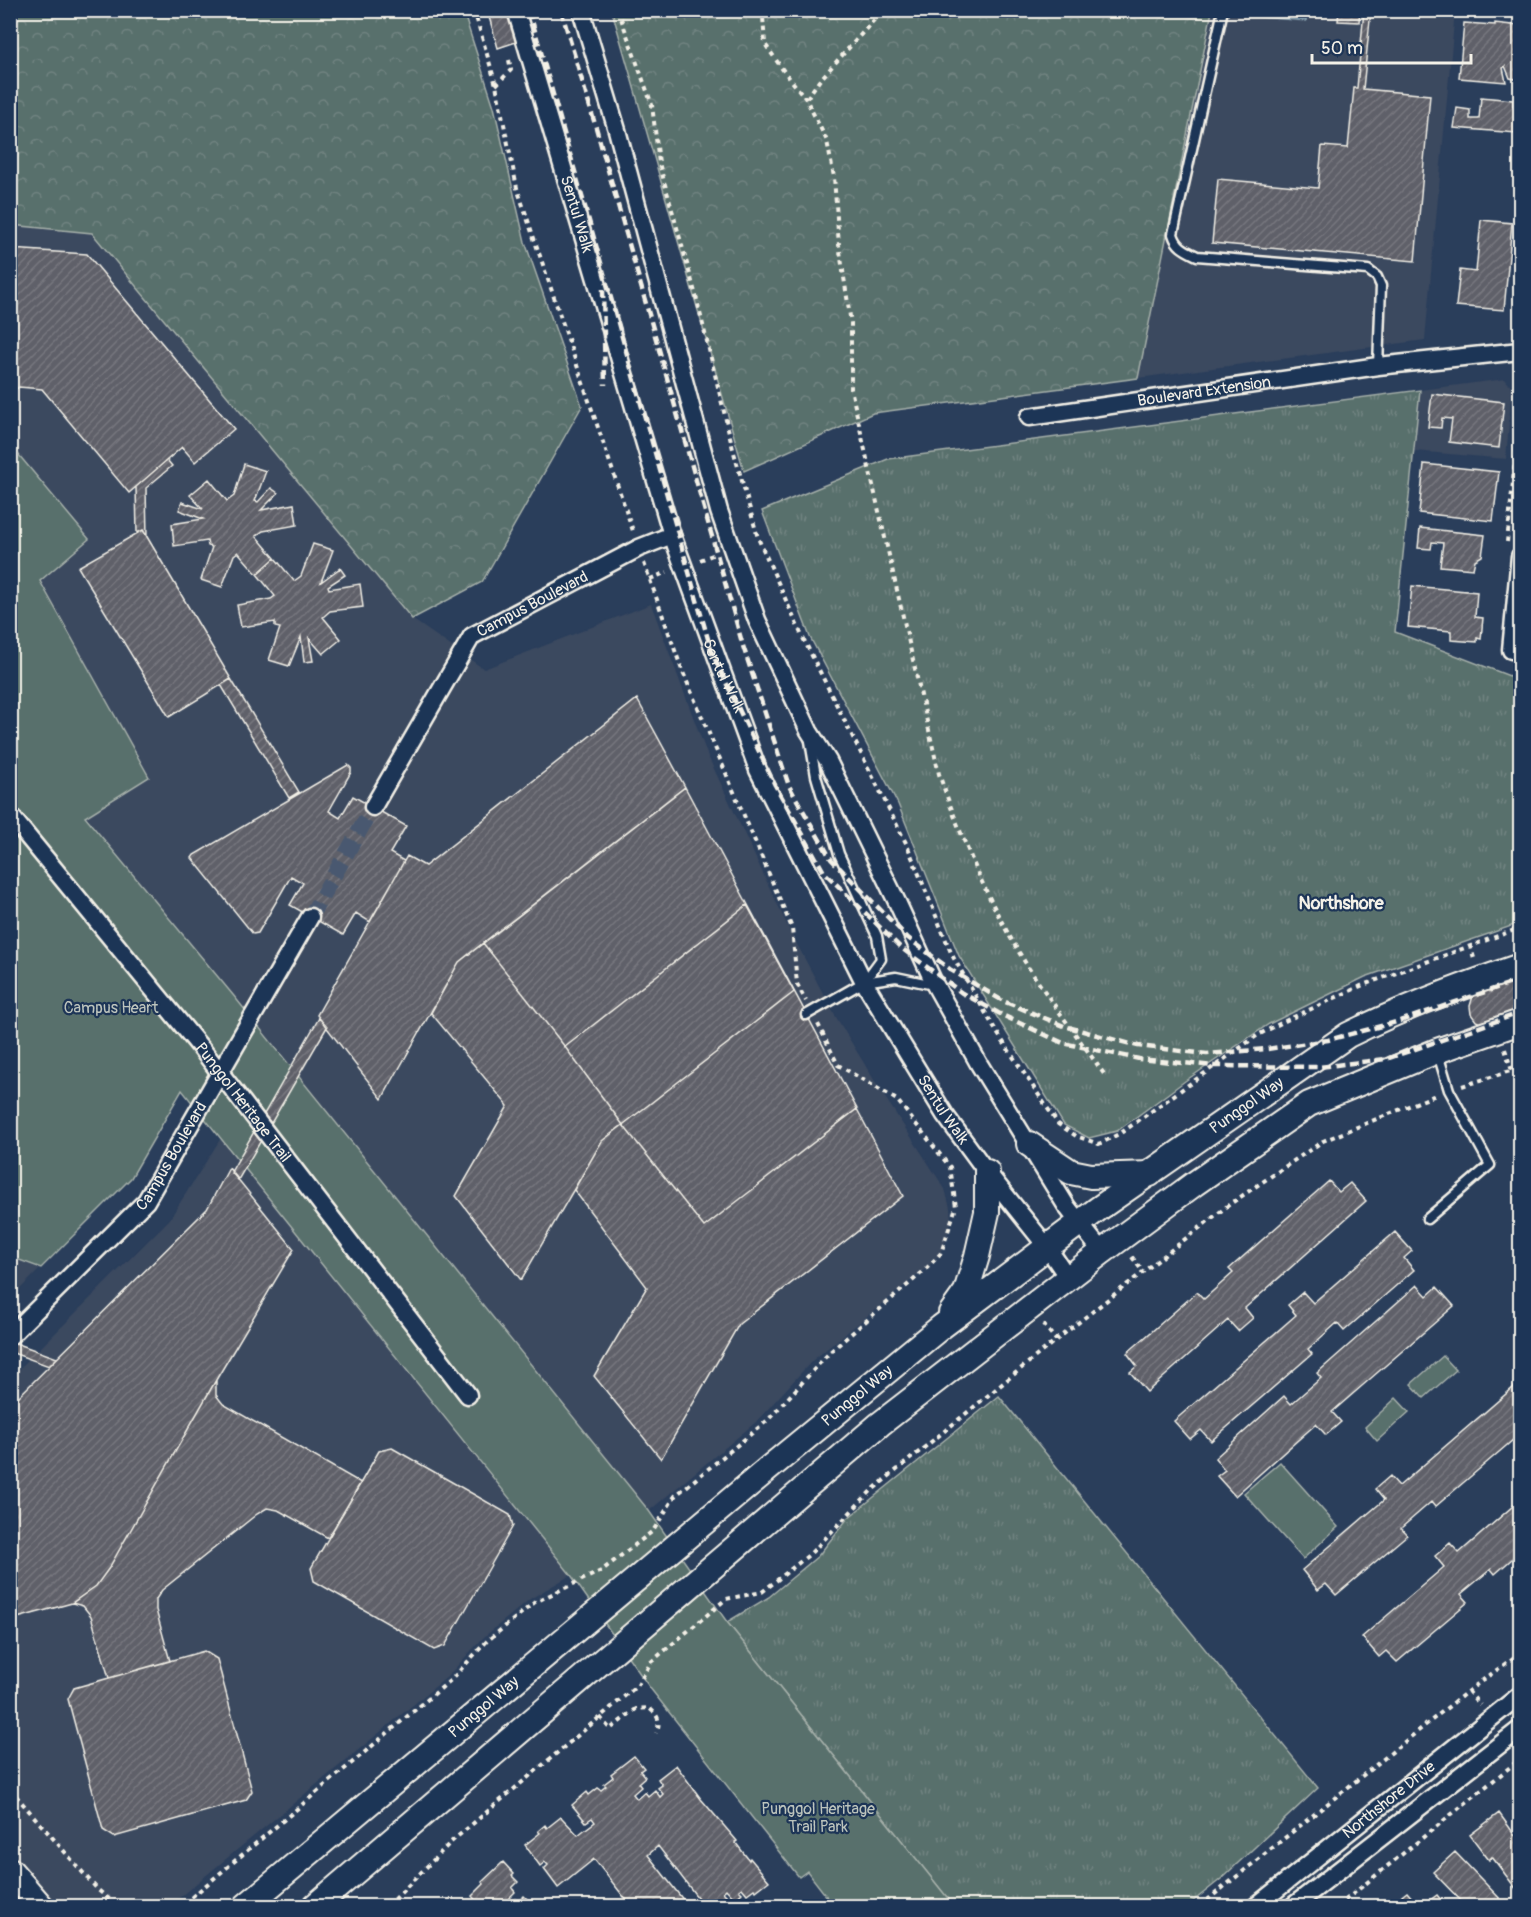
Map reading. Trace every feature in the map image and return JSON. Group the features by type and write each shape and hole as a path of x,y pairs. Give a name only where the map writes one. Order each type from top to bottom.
{"main road":[{"name":"Punggol Way","path":"246,1906 941,1327 1079,1223 1348,1035 1436,995 1521,966"},
{"name":"Punggol Way","path":"315,1906 880,1424 1069,1279 1102,1251 1309,1104 1437,1051 1521,1022"},
{"path":"1029,1144 1071,1172 1091,1176 1150,1174"},
{"path":"941,1327 966,1292 977,1256 987,1212 987,1172"},
{"path":"10,1870 41,1906"}],"street":[{"name":"Sentul Walk","path":"516,10 672,535 758,770 864,982 945,1115 1069,1279"},
{"path":"581,10 617,130 718,511 757,620 809,731 833,771 898,904 935,985 979,1064 1029,1144 1079,1223 1102,1251"},
{"name":"Boulevard Extension","path":"1029,417 1378,366 1521,351"},
{"name":"Campus Boulevard","path":"373,807 472,636 639,548 672,535"},
{"path":"1511,650 1517,560"},
{"name":"Punggol Heritage Trail","path":"10,815 201,1048 468,1395"},
{"name":"Campus Boulevard","path":"10,1336 146,1201 310,916"},
{"name":"Northshore Drive","path":"1256,1906 1521,1695"},
{"name":"Northshore Drive","path":"1293,1906 1521,1729"}],"lane":[{"path":"1223,10 1173,234 1176,243 1183,250 1197,256 1368,270 1377,278 1381,286 1378,366"},
{"path":"809,731 816,776 839,854 877,936 881,959 864,982"},
{"path":"809,1013 864,982 896,977 935,985"},
{"path":"1427,1219 1490,1165 1449,1090 1437,1051"}],"path":[{"path":"176,1906 188,1901 452,1679 487,1641 535,1602 601,1571 652,1531 675,1496 768,1420 830,1352 941,1253 956,1207 950,1167 897,1100 838,1065 809,1013 797,984 792,928 682,670 517,188 496,85 474,10"},
{"path":"618,10 652,105 659,163 696,296 733,450 758,538 802,636 907,845 952,955 996,1031 1058,1124 1076,1136 1099,1143 1121,1133 1258,1035 1364,985 1521,928"},
{"path":"765,10 763,17 765,44 807,99 827,141 834,177 839,244 851,323 851,389 939,774 960,835 1002,921 1031,972 1104,1074"},
{"path":"807,99 819,81 883,10"},
{"path":"496,85 511,70 508,53"},
{"path":"1517,560 1521,412"},
{"path":"650,579 758,538"},
{"path":"1470,945 1474,959"},
{"path":"1504,1045 1512,1071"},
{"path":"388,1906 451,1842 638,1685 651,1662 726,1599 762,1592 810,1554 871,1491 1056,1340 1230,1204 1323,1141 1449,1090 1521,1068"},
{"path":"1200,1906 1468,1691 1521,1653"},
{"path":"600,1717 610,1730 636,1709 649,1708 657,1715 660,1725 656,1733"},
{"path":"1338,1906 1521,1759"},
{"path":"10,1789 98,1890 113,1902 128,1906"},
{"path":"739,1896 748,1906"}],"shaded area":[{"path":"1260,10 1307,11 1306,21 1260,17"},
{"path":"1212,11 1455,11 1425,340 1138,378"},
{"path":"11,225 92,233 412,619 484,669 651,604 707,754 790,931 833,1012 945,1189 951,1221 946,1241 939,1255 929,1266 812,1361 756,1422 649,1511 233,996 131,1178 11,1298"},
{"path":"1505,379 1512,388 1506,459 1414,451 1420,390"},
{"path":"221,1138 571,1575 530,1599 484,1637 447,1677 169,1906 11,1906 11,1377 169,1220"}],"green space":[{"path":"10,11 463,11 494,107 525,242 582,406 482,582 412,619 92,233 11,225"},
{"path":"612,11 1212,11 1138,378 873,413 744,471"},
{"path":"1420,390 1395,632 1520,680 1520,923 1365,977 1269,1024 1117,1131 1089,1138 1064,1125 959,956 898,804 810,637 762,511 888,459"},
{"name":"Punggol Heritage Trail Park","path":"13,448 89,539 40,581 149,777 85,817 233,995 649,1511 727,1622 954,1906 834,1906 807,1871 799,1877 650,1688 571,1575 182,1090 131,1178 41,1268 11,1257 10,449"},
{"path":"1443,1356 1456,1370 1424,1398 1411,1384"},
{"path":"999,1396 1318,1788 1221,1879 1187,1906 954,1906 727,1622 769,1597 818,1556 848,1518"},
{"path":"1396,1398 1409,1412 1377,1441 1365,1427"},
{"path":"1280,1462 1338,1527 1303,1559 1244,1493"}],"building":[{"path":"487,10 507,10 516,42 498,48"},
{"path":"1339,10 1360,10 1359,22 1338,21"},
{"path":"1364,10 1371,10 1363,89 1430,95 1415,261 1212,243 1218,179 1318,188 1322,146 1348,148 1354,88 1357,88"},
{"path":"1465,10 1520,10 1520,17 1465,12"},
{"path":"1464,23 1520,26 1520,80 1510,78 1505,66 1503,68 1506,82 1459,78"},
{"path":"1481,97 1513,100 1513,106 1519,110 1517,133 1454,128 1457,108 1470,110 1470,119 1479,119"},
{"path":"1481,220 1512,223 1504,310 1456,306 1460,270 1476,272"},
{"path":"10,249 87,254 234,429 195,462 182,447 129,493 42,389 19,387 10,394"},
{"path":"1432,394 1504,402 1499,448 1449,442 1452,419 1442,418 1441,428 1428,427"},
{"path":"167,460 172,466 146,488 147,537 143,530 137,533 136,487"},
{"path":"244,464 266,471 255,501 258,502 271,488 278,493 261,510 294,504 297,525 263,531 256,536 275,558 257,574 238,552 234,555 222,587 201,580 212,547 208,546 207,541 174,546 172,524 203,519 179,510 182,502 203,509 190,495 209,479 227,501 234,496"},
{"path":"1424,464 1499,472 1493,521 1419,513"},
{"path":"1420,528 1485,535 1482,556 1475,560 1473,569 1440,566 1443,543 1432,542 1431,549 1418,548"},
{"path":"143,530 231,679 169,717 78,567"},
{"path":"313,544 333,550 321,582 340,568 345,575 328,586 329,589 360,584 363,607 330,611 323,617 341,639 323,654 309,638 313,661 304,662 301,637 289,666 269,660 280,628 275,627 275,622 241,627 237,605 271,599 275,596 257,574 275,558 294,581 301,576"},
{"path":"1412,586 1477,592 1475,617 1483,618 1481,639 1477,638 1477,642 1451,640 1451,631 1408,627"},
{"path":"231,679 299,792 289,798 221,685"},
{"path":"637,699 685,787 459,962 382,1099 317,1015 407,856 425,866"},
{"path":"348,765 351,772 329,811 340,818 353,796 406,826 390,853 404,861 370,922 356,913 343,935 290,905 303,883 291,876 258,933 253,934 192,858"},
{"path":"685,787 857,1109 704,1227 483,943"},
{"path":"747,905 794,992 602,1141 521,1280 456,1196 508,1106 431,1013 459,962 483,943 565,1047"},
{"path":"1520,975 1520,1019 1487,1026 1476,1021 1471,1014 1470,1006 1473,996 1485,987"},
{"path":"319,1018 327,1027 238,1180 231,1172"},
{"path":"857,1109 903,1196 739,1324 661,1459 594,1376 647,1287 574,1190 602,1141 623,1125 704,1227"},
{"path":"229,1168 294,1249 109,1568 96,1586 72,1603 10,1620 10,1405 207,1209"},
{"path":"1329,1181 1339,1192 1350,1183 1366,1201 1245,1308 1253,1318 1238,1331 1228,1320 1147,1392 1130,1372 1137,1366 1127,1353 1197,1292 1204,1299 1233,1273 1229,1269"},
{"path":"1395,1232 1412,1251 1404,1258 1414,1270 1344,1331 1337,1323 1308,1349 1312,1354 1211,1441 1201,1430 1190,1439 1174,1421 1296,1315 1288,1305 1303,1292 1313,1303"},
{"path":"1417,1285 1427,1296 1437,1287 1454,1306 1332,1412 1341,1422 1326,1435 1316,1424 1235,1496 1217,1476 1225,1470 1215,1458 1284,1396 1291,1404 1321,1378 1317,1373"},
{"path":"10,1341 57,1358 49,1366 10,1352"},
{"path":"216,1380 216,1395 223,1404 361,1483 328,1538 278,1510 267,1508 257,1514 162,1590 156,1599 156,1610 170,1661 109,1678 91,1616 83,1606 72,1603 96,1586 109,1568"},
{"path":"1520,1382 1520,1434 1435,1507 1431,1502 1401,1528 1407,1535 1336,1595 1326,1584 1318,1590 1302,1570 1384,1500 1375,1489 1390,1476 1399,1486"},
{"path":"392,1448 510,1515 513,1526 445,1646 434,1650 314,1581 311,1568 379,1451"},
{"path":"1520,1500 1520,1552 1495,1574 1491,1569 1461,1594 1468,1602 1397,1662 1386,1651 1379,1657 1362,1637 1444,1567 1435,1556 1450,1543 1459,1553"},
{"path":"204,1651 217,1659 252,1791 246,1800 114,1837 103,1830 68,1699 74,1688"},
{"path":"634,1756 644,1768 640,1771 645,1777 638,1783 641,1787 633,1794 637,1799 645,1792 648,1796 655,1790 660,1797 663,1794 658,1788 662,1785 658,1779 676,1765 737,1841 735,1842 749,1860 750,1858 769,1881 756,1891 754,1889 747,1894 742,1888 739,1890 742,1893 735,1899 726,1889 723,1892 729,1898 723,1904 725,1906 704,1906 658,1846 648,1855 688,1906 631,1906 594,1859 558,1888 544,1869 548,1865 545,1862 540,1866 525,1845 540,1833 538,1831 545,1825 547,1828 561,1817 578,1835 595,1822 592,1818 586,1822 572,1805 587,1792 589,1795 598,1788 601,1790 606,1786 604,1784 613,1777 611,1774"},
{"path":"1499,1813 1520,1842 1520,1894 1492,1857 1489,1860 1470,1835"},
{"path":"1455,1852 1507,1906 1466,1906 1433,1872"},
{"path":"503,1862 518,1882 512,1888 515,1892 503,1906 472,1906 477,1902 472,1896 484,1884 482,1882"},
{"path":"1407,1892 1419,1906 1398,1906 1394,1902"},
{"path":"1437,1895 1446,1906 1422,1906"},
{"path":"524,1896 539,1906 507,1906 515,1899 518,1902"}],"tunnel":[{"path":"310,917 373,807"}],"railway":[{"path":"529,10 712,653 775,785 824,872 900,947 962,993 1002,1015 1063,1043 1139,1059 1215,1066 1319,1067 1386,1059 1520,1013"},
{"path":"561,10 743,646 789,786 831,859 908,938 951,970 1003,1001 1064,1026 1138,1046 1207,1054 1267,1049 1328,1040 1400,1021 1520,980"},
{"path":"603,289 605,385"}],"district":[{"name":"Northshore","path":"1341,903"}],"park label":[{"name":"Campus Heart","path":"111,1008"}]}
